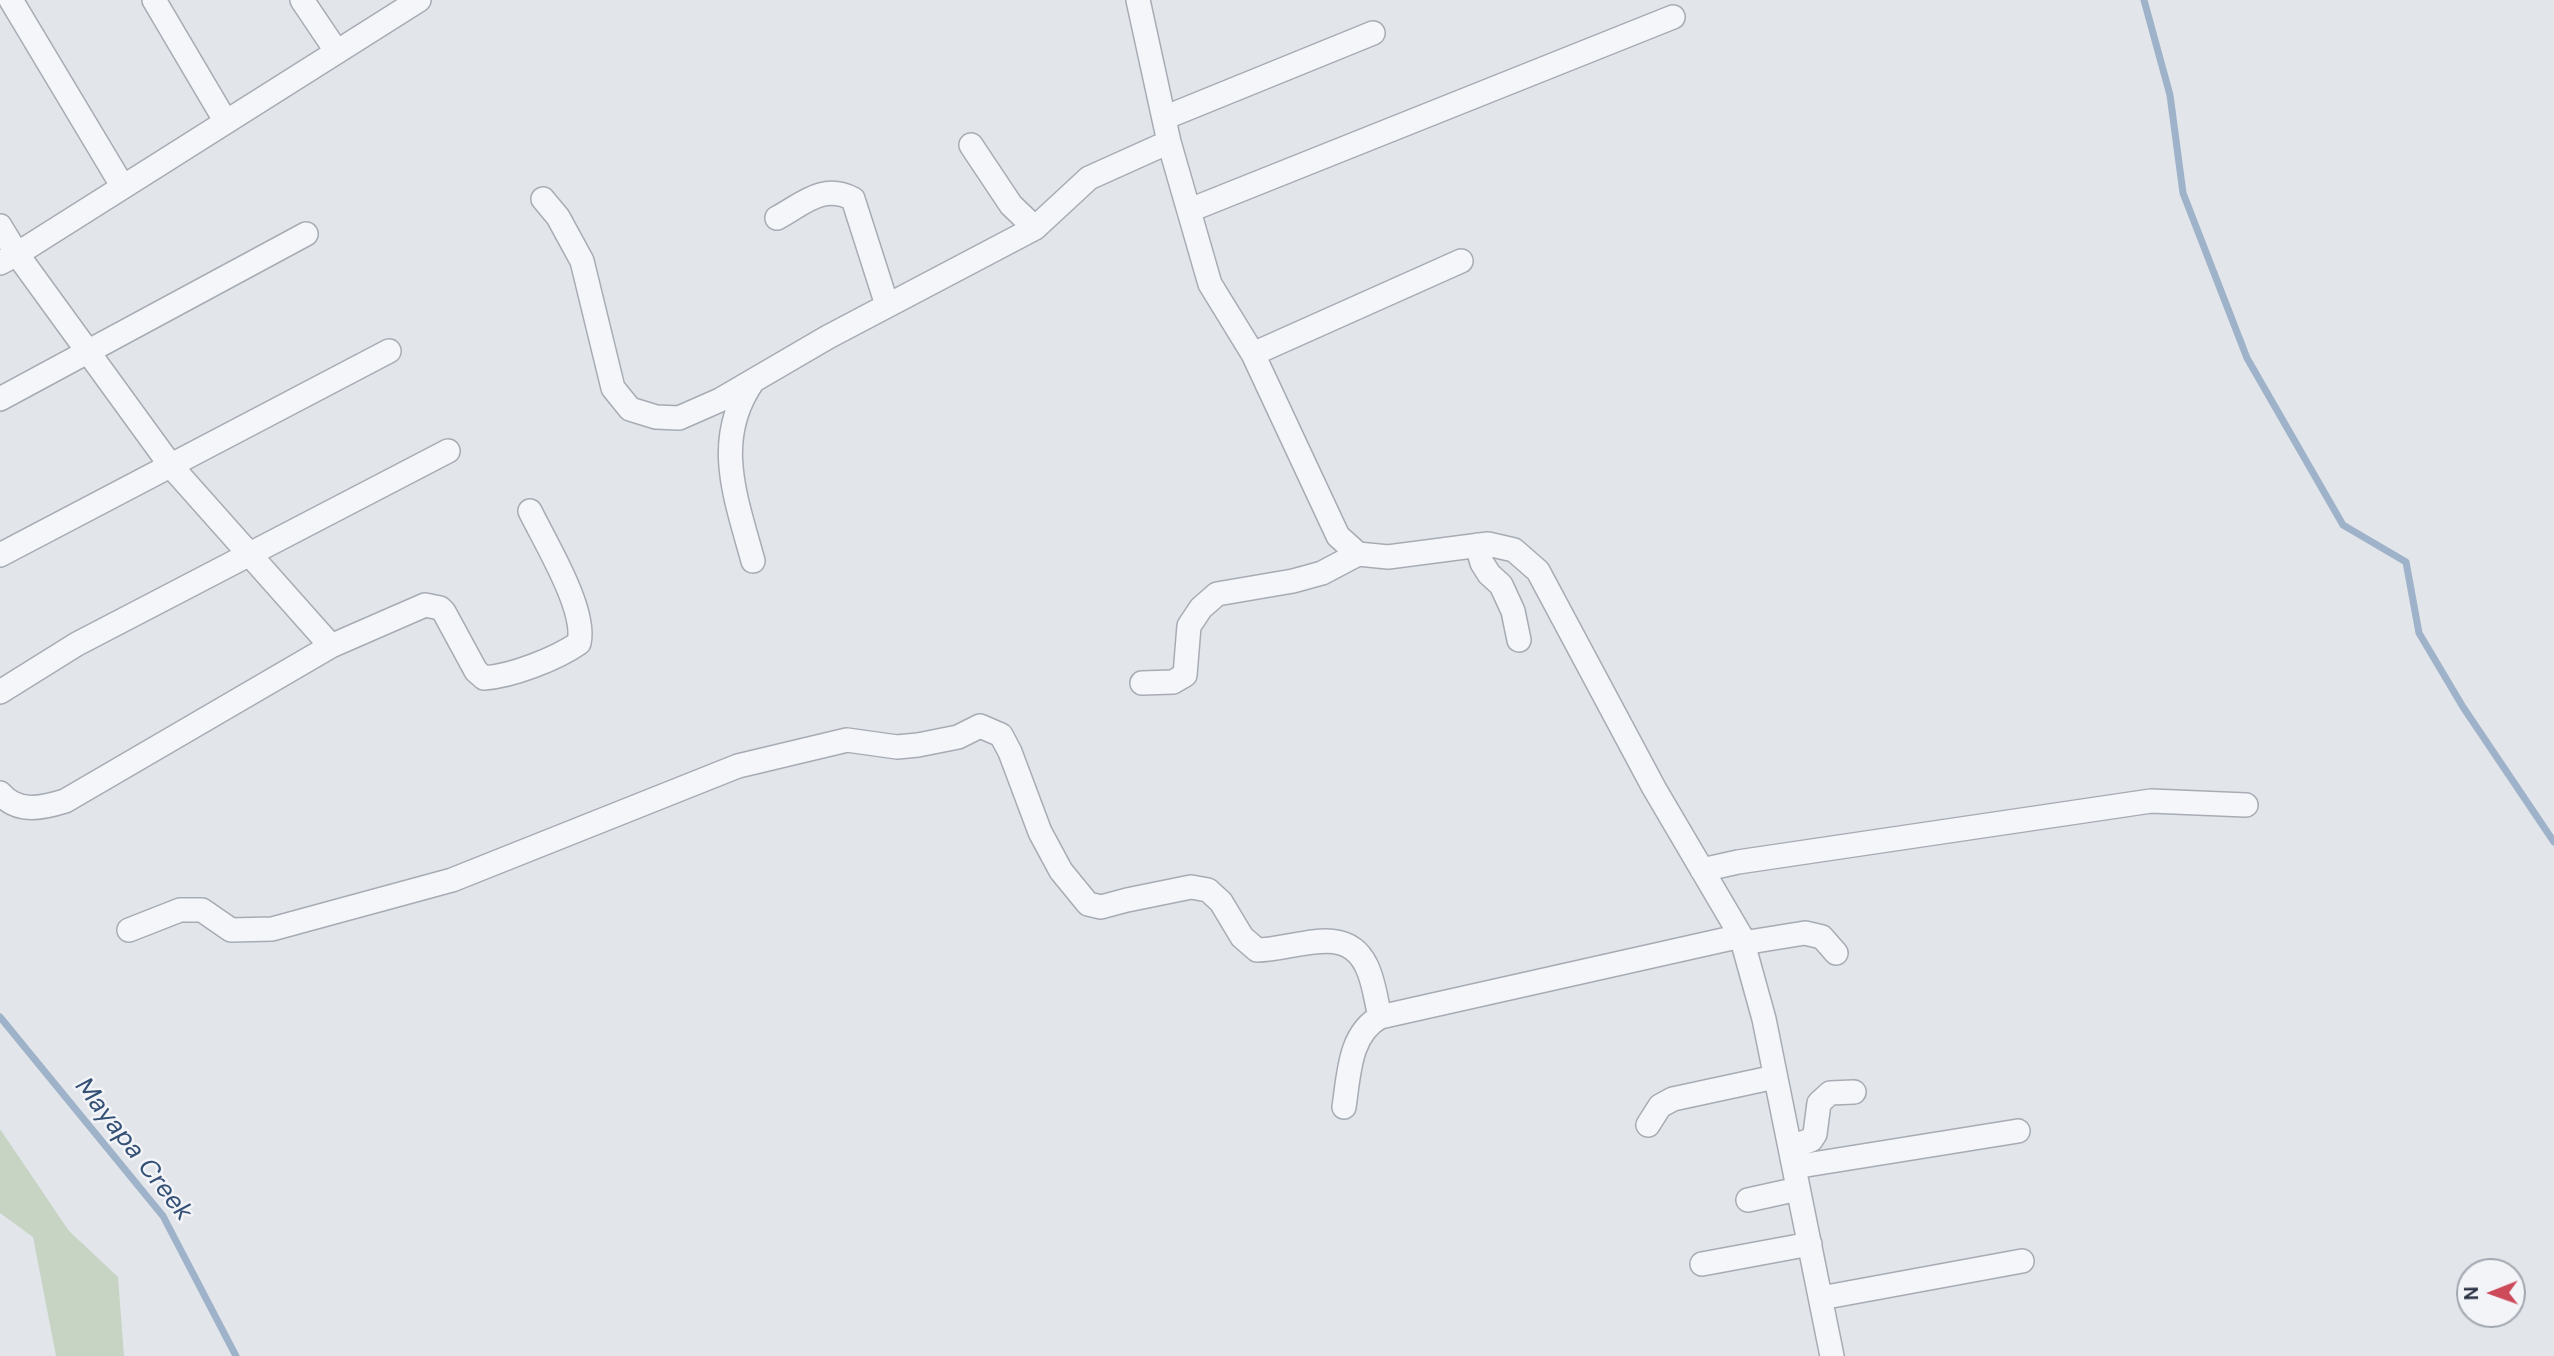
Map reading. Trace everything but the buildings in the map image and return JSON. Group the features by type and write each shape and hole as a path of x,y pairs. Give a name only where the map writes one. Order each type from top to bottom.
{"street":[{"path":"11,0 123,187"},
{"path":"154,0 226,122"},
{"path":"302,0 337,52"},
{"path":"9,258 419,0"},
{"path":"1138,0 1169,142 1210,284 1254,354 1338,536 1358,554"},
{"path":"1190,210 1673,16"},
{"path":"1164,118 1373,33"},
{"path":"543,199 558,217 582,261 613,388 630,409 656,417 679,418 720,400 887,305 1035,228 1089,178 1169,142"},
{"path":"971,145 1011,205 1035,228"},
{"path":"777,218 828,192 840,192 853,199 887,305"},
{"path":"0,226 9,258 88,352 171,466 331,646"},
{"path":"0,399 306,233"},
{"path":"1254,354 1461,261"},
{"path":"0,555 389,351"},
{"path":"753,561 732,484 729,447 741,398 755,379"},
{"path":"0,692 76,644 448,451"},
{"path":"0,793 6,800 21,807 43,808 65,801 331,646 425,605 440,608 444,612 476,671 484,678 528,667 568,651 579,643 582,630 573,601 530,511"},
{"path":"1142,683 1173,682 1185,675 1189,626 1201,608 1217,594 1293,581 1322,573 1358,554 1388,557 1488,544 1514,550 1538,571 1654,788 1742,940 1764,1019 1832,1356"},
{"path":"1477,545 1482,564 1501,585 1513,611 1519,640"},
{"path":"129,930 180,910 202,910 231,930 272,929 452,880 738,766 847,740 897,747 918,745 958,737 981,726 1000,736 1010,752 1040,832 1061,871 1088,904 1101,907 1191,887 1208,890 1221,902 1242,937 1257,950 1276,950 1337,940 1356,948 1367,966 1380,1017"},
{"path":"1702,870 1766,858 2151,801 2246,805"},
{"path":"1343,1107 1361,1032 1380,1017 1742,940 1805,933 1822,937 1836,953"},
{"path":"1648,1125 1660,1106 1673,1099 1775,1077"},
{"path":"1792,1157 1815,1135 1819,1103 1830,1093 1854,1092"},
{"path":"1792,1157 2018,1131"},
{"path":"1748,1200 1798,1189"},
{"path":"1702,1264 1810,1244"},
{"path":"1821,1298 2022,1261"}],"green space":[{"path":"0,1129 69,1231 118,1277 124,1356 56,1356 33,1237 0,1213"}],"waterway":[{"path":"2144,0 2170,95 2183,193 2247,358 2343,525 2406,562 2419,633 2463,707 2554,842"},
{"name":"Mayapa Creek","path":"0,1017 163,1216 236,1356"}]}
